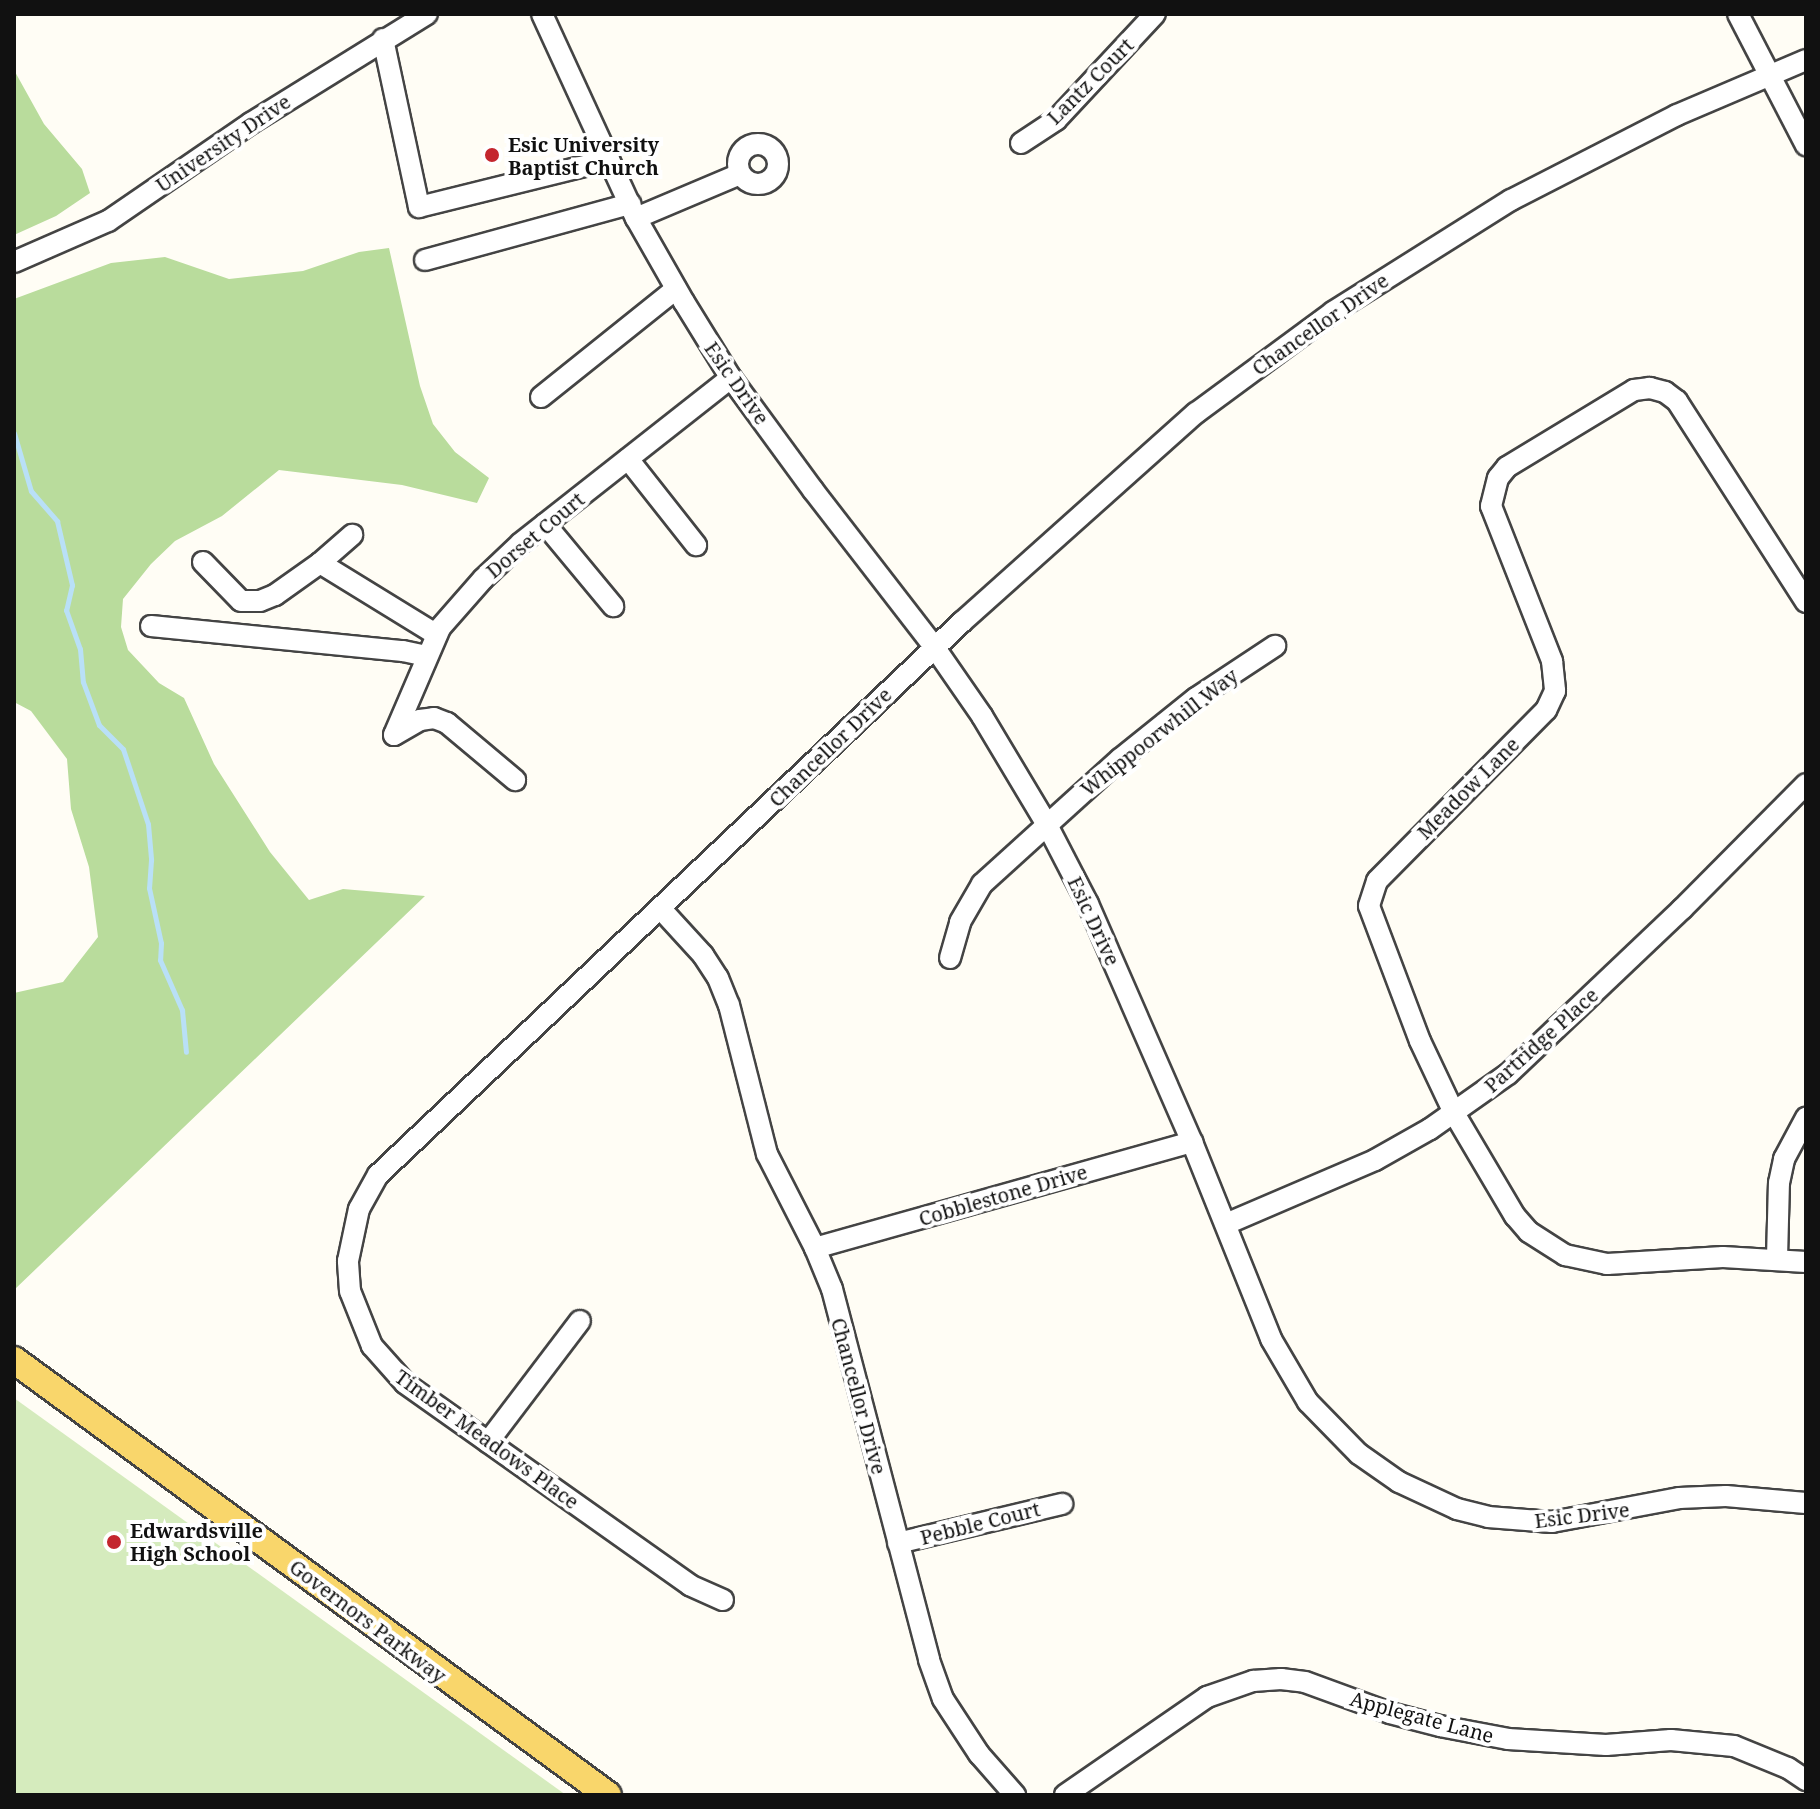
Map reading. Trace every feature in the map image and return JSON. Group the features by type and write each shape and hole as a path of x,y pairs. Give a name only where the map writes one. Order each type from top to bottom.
{"main road":[{"name":"Governors Parkway","path":"14,1360 608,1795"}],"street":[{"name":"University Drive","path":"14,262 108,221 251,123 427,14"},
{"name":"Esic Drive","path":"542,14 633,211 731,378 935,648 982,716 1046,823 1088,904 1192,1142 1271,1339 1308,1402 1359,1454 1427,1497 1488,1517 1529,1522 1577,1519 1679,1498 1726,1496 1806,1503"},
{"name":"Lantz Court","path":"1021,143 1056,120 1155,14"},
{"path":"1738,14 1806,145"},
{"path":"383,39 419,207 609,160"},
{"name":"Chancellor Drive","path":"1015,1795 979,1754 943,1699 929,1660 832,1289 815,1248 767,1154 729,1005 718,978 703,955 660,908 935,648 1166,438 1333,312 1511,200 1664,121 1806,60"},
{"path":"425,260 633,211 740,174"},
{"path":"541,397 676,289"},
{"name":"Dorset Court","path":"515,780 447,723 434,718 420,720 394,735 437,635 483,579 545,524 731,378"},
{"name":"Meadow Lane","path":"1806,602 1677,401 1665,392 1650,388 1622,396 1507,467 1492,491 1493,514 1552,661 1556,675 1555,691 1546,710 1377,881 1369,906 1420,1041 1454,1113 1515,1216 1546,1245 1565,1255 1607,1264 1723,1257 1806,1262"},
{"path":"628,459 696,545"},
{"path":"545,524 613,606"},
{"path":"203,562 241,601 260,601 275,595 320,563 352,535"},
{"path":"320,563 437,635"},
{"path":"151,626 403,651 426,656"},
{"name":"Whippoorwhill Way","path":"950,958 960,922 982,884 1046,823 1196,698 1275,646"},
{"name":"Partridge Place","path":"1226,1224 1375,1160 1454,1113 1508,1074 1682,909 1806,784"},
{"name":"Timber Meadows Place","path":"660,908 378,1175 359,1209 348,1261 350,1291 364,1331 405,1383 690,1585 723,1600"},
{"path":"1777,1258 1779,1183 1784,1159 1806,1118"},
{"name":"Cobblestone Drive","path":"815,1248 1192,1142"},
{"path":"488,1442 580,1321"},
{"name":"Pebble Court","path":"898,1543 1062,1504"},
{"name":"Applegate Lane","path":"1065,1795 1207,1697 1253,1681 1281,1679 1305,1682 1390,1713 1508,1739 1606,1745 1687,1740 1734,1746 1778,1763 1806,1780"}],"green space":[{"path":"14,70 44,124 82,169 90,193 56,216 14,235"},
{"path":"389,248 420,386 433,424 455,452 489,478 477,503 402,485 279,470 222,516 175,541 151,564 123,599 121,627 128,650 159,683 184,698 214,764 270,852 309,900 343,889 425,896 14,1290 14,993 63,982 98,937 89,867 71,809 67,759 31,711 14,702 14,299 111,263 165,257 229,279 303,271 359,252"},
{"name":"Edwardsville High School","path":"14,1398 566,1795 14,1795"}],"waterway":[{"path":"14,433 31,491 57,521 72,585 66,610 80,649 83,682 99,725 123,749 148,824 151,860 149,888 161,943 160,960 182,1010 186,1052"}],"place":[{"name":"Esic University Baptist Church","path":"492,155"},
{"name":"Edwardsville High School","path":"114,1542"}]}
